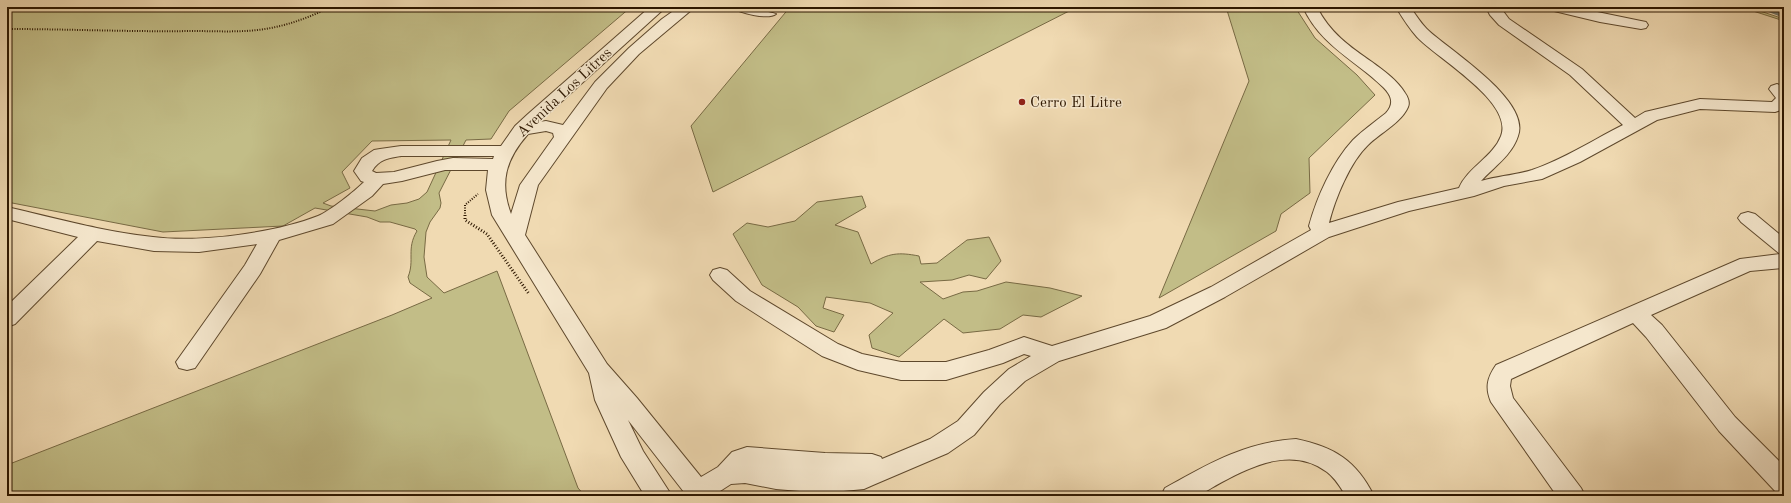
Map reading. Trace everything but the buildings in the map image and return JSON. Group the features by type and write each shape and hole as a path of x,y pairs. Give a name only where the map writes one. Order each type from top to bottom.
{"street":[{"name":"Avenida Los Litres","path":"659,7 592,64 521,130 503,158 495,185 496,199 502,215 598,370 607,400 700,493"},
{"name":"Avenida Los Litres","path":"515,235 529,185 587,104 617,68 651,35 688,7"},
{"path":"1310,7 1321,26 1332,38 1345,51 1387,81 1400,98 1400,106 1397,112 1358,145 1343,168 1321,214 1319,226 1322,232"},
{"path":"1403,7 1422,33 1496,95 1503,104 1510,120 1511,129 1506,144 1469,182 1467,192"},
{"path":"1493,7 1495,12 1504,22 1576,72 1633,125"},
{"path":"1555,7 1600,18 1641,25"},
{"path":"700,493 727,474 745,473 776,478 823,482 864,478 939,446 966,428 992,398 1018,375 1051,355 1158,322 1218,292 1322,232 1405,206 1467,192 1501,181 1536,174 1574,158 1651,116 1700,104 1775,107 1781,104 1784,98 1777,89"},
{"path":"521,130 546,126 561,130 563,138"},
{"path":"409,151 503,158 478,163 456,163 435,167 389,180 377,180 367,177 363,170 368,162 380,154 409,151"},
{"path":"7,213 93,234 154,244 199,245 272,236 326,220 365,192 377,180"},
{"path":"495,185 505,188 517,188 529,185"},
{"path":"1748,218 1784,249"},
{"path":"7,319 93,234"},
{"path":"187,362 253,269 272,236"},
{"path":"1572,496 1503,402 1498,380 1504,371 1637,314 1747,264 1784,260"},
{"path":"720,275 750,300 830,350 858,362 901,371 946,371 994,357 1024,345 1051,355"},
{"path":"1637,314 1654,331 1727,424 1784,483"},
{"name":"Avenida Los Litres","path":"629,422 633,457 659,496"},
{"path":"1174,496 1247,458 1283,448 1314,452 1336,466 1361,496"}],"lane":[{"path":"735,7 753,12 772,14"}],"path":[{"path":"7,29 75,29 121,32 229,31 271,28 309,17 331,7"}],"shaded area":[{"path":"7,7 631,7 509,111 491,139 466,140 439,193 441,203 440,208 430,222 426,232 424,257 427,277 444,293 497,271 578,488 585,496 7,496 7,465 432,298 410,283 408,277 411,265 412,243 417,231 415,229 390,222 380,222 367,217 315,208 283,226 163,232 7,202","holes":["451,140 427,192 419,199 407,203 391,205 375,211 331,206 323,203 350,188 342,172 372,141"]},
{"path":"790,7 1077,7 713,192 691,126"},
{"path":"1226,7 1295,7 1315,38 1357,75 1375,95 1309,158 1310,193 1281,214 1276,231 1159,298 1249,81"},
{"path":"1723,7 1765,7 1754,9 1784,19 1784,21 1750,10 1743,11"},
{"path":"862,196 866,207 835,225 858,232 871,264 894,254 919,256 921,264 937,263 967,240 989,237 1001,261 986,279 969,275 952,280 920,282 943,299 963,292 977,291 1006,282 1050,288 1082,296 1041,317 1023,315 1000,329 963,333 944,319 899,357 872,348 869,335 893,313 870,303 826,297 823,308 844,315 834,332 816,326 798,307 762,285 733,234 747,223 768,227 795,221 817,202"}],"waterway":[{"path":"1761,7 1784,16"}],"place":[{"name":"Cerro El Litre","path":"1022,102"}]}
